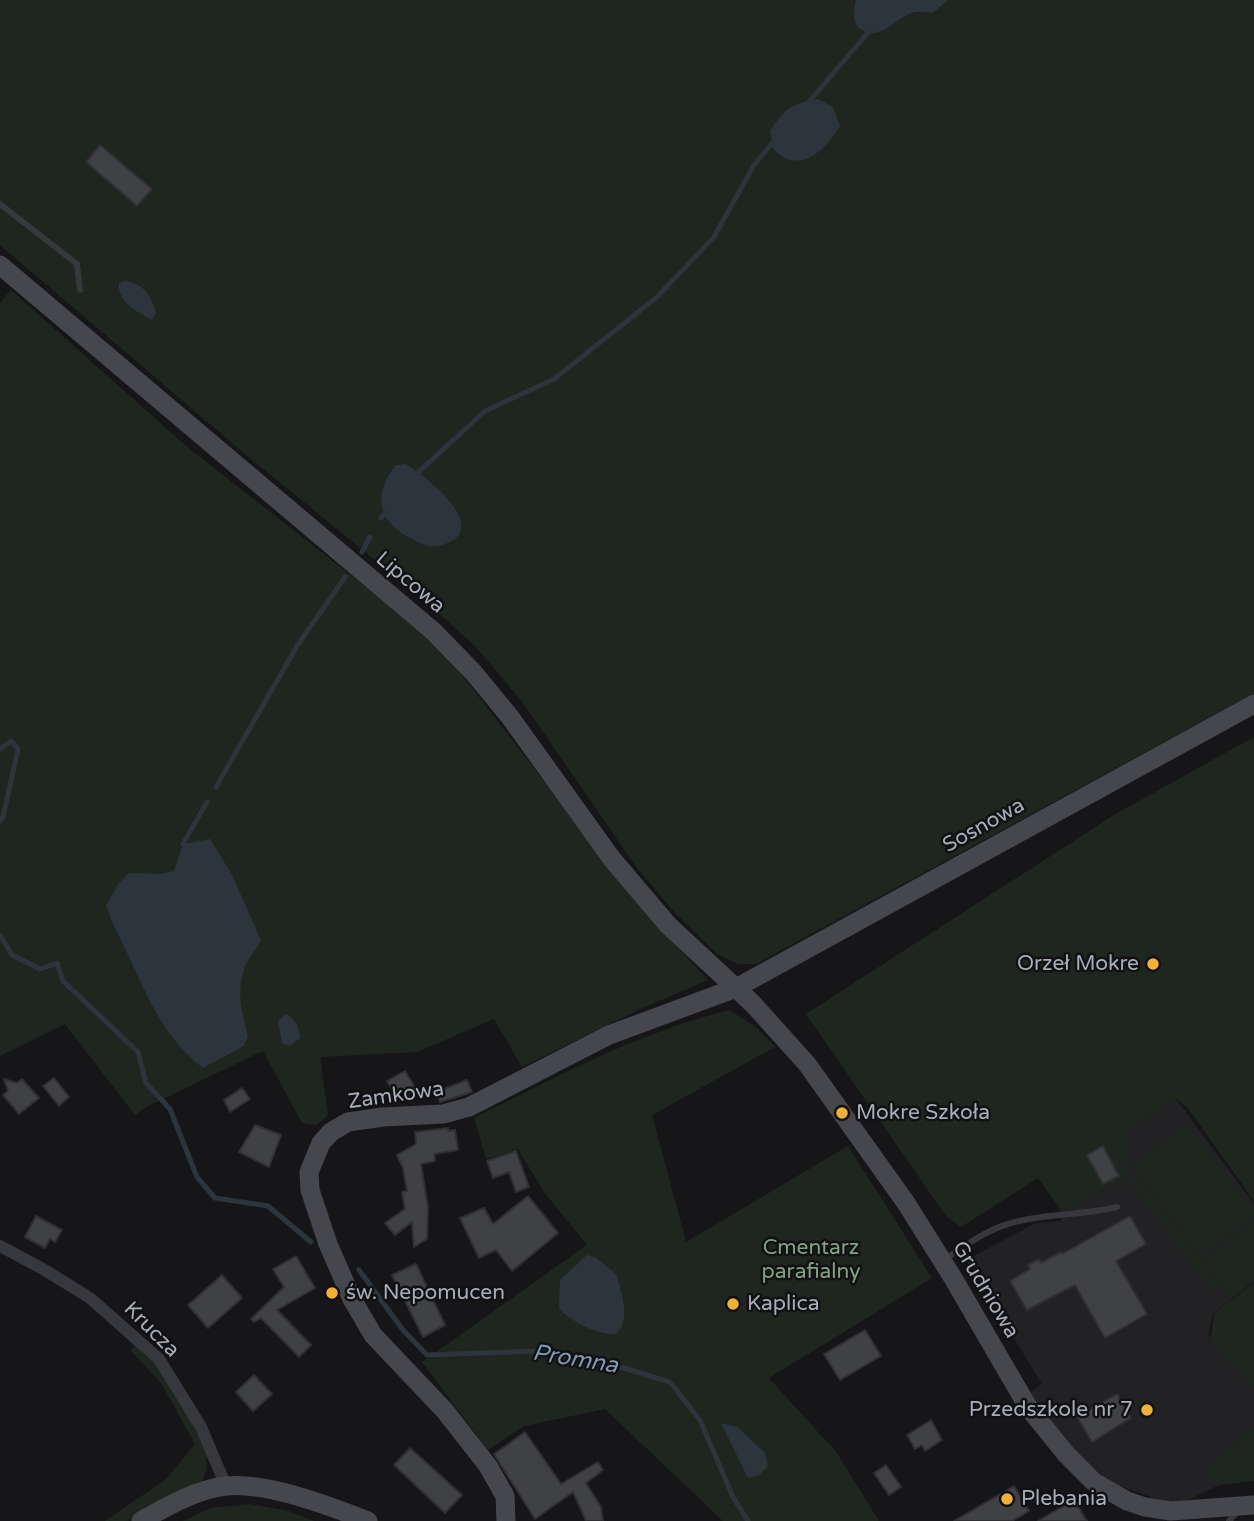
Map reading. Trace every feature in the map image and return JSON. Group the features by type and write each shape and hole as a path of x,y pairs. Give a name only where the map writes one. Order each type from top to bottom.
{"street":[{"name":"Lipcowa","path":"0,265 433,631 473,672 510,717 612,859 636,888 668,925 736,988"},
{"name":"Sosnowa","path":"736,988 1254,704"},
{"name":"Grudniowa","path":"736,988 774,1024 807,1064 906,1203 1028,1407 1066,1454 1094,1482 1163,1516 1242,1511"},
{"name":"Zamkowa","path":"510,1519 505,1496 498,1482 470,1441 373,1335 362,1318 328,1244 310,1190 309,1172 314,1156 331,1132 348,1122 443,1114 469,1107 608,1035 736,988"},
{"name":"Krucza","path":"0,1246 90,1298 159,1359 201,1427 226,1486"},
{"path":"141,1521 169,1506 226,1486 270,1489 368,1521"}],"lane":[{"path":"0,204 77,264 80,290"},
{"path":"942,1260 1004,1224 1028,1218 1094,1213 1117,1207"}],"shaded area":[{"path":"856,0 948,0 933,13 911,13 882,31 869,33 856,24"},
{"path":"818,99 833,107 840,126 825,146 811,157 795,161 785,158 773,149 770,131 790,108"},
{"path":"125,281 142,288 149,296 156,313 151,320 121,296 119,283"},
{"path":"405,464 428,480 452,505 460,518 461,529 455,539 438,546 425,545 401,532 386,516 382,497 388,476 396,465"},
{"path":"210,839 231,873 261,940 246,964 241,984 241,1001 248,1037 244,1046 203,1068 179,1046 160,1019 106,906 118,884 129,873 160,874 174,871 183,844"},
{"path":"286,1014 295,1021 300,1034 300,1038 290,1046 282,1043 278,1021"},
{"path":"1176,1099 1254,1204 1254,1282 1213,1313 1208,1334 1254,1390 1254,1426 1206,1471 1219,1485 1176,1506 1109,1482 1068,1444 1028,1394 1042,1384 966,1260 1036,1223 1061,1221 1061,1210 1074,1206 1125,1177 1129,1130"},
{"path":"587,1255 595,1257 617,1275 624,1314 621,1328 616,1334 586,1327 559,1309 560,1280"},
{"path":"721,1423 737,1427 765,1453 768,1466 759,1475 748,1478"}],"green space":[{"path":"0,0 1254,0 1254,693 756,964 738,964 717,954 676,914 637,868 521,700 475,646 424,600 245,454 0,245"},
{"path":"11,290 186,446 408,620 446,654 642,909 708,980 638,1010 522,1067 494,1019 417,1052 320,1057 328,1115 317,1125 302,1123 263,1051 146,1107 135,1115 65,1024 0,1056 0,303"},
{"path":"1254,737 1254,1201 1187,1107 1176,1099 1129,1130 1126,1177 1074,1206 1061,1210 1038,1178 961,1227 946,1216 806,1014 1114,815"},
{"name":"Cmentarz parafialny","path":"730,1010 757,1028 775,1047 652,1115 686,1242 848,1146 932,1278 769,1378 837,1453 879,1521 723,1521 605,1409 524,1426 488,1450 422,1362 587,1245 544,1192 518,1149 486,1159 474,1118 631,1043 696,1019"},
{"path":"1187,1123 1254,1211 1254,1217 1201,1256 1132,1165"},
{"path":"1135,1173 1221,1287 1213,1292 1127,1178"},
{"path":"1254,1222 1254,1280 1231,1297 1203,1261"},
{"path":"1254,1283 1254,1390 1211,1339 1214,1313"},
{"path":"137,1344 162,1370 206,1449 207,1469 199,1487 179,1493 127,1521 105,1521 165,1480 195,1444 161,1383 130,1350"},
{"path":"1254,1426 1254,1481 1219,1485 1205,1471"},
{"path":"250,1504 289,1511 314,1521 183,1521 211,1508"}],"building":[{"path":"100,145 152,189 137,206 86,162"},
{"path":"405,1071 416,1089 398,1100 387,1081"},
{"path":"54,1078 69,1097 59,1106 43,1086"},
{"path":"4,1079 17,1083 22,1079 39,1098 19,1114 3,1095 8,1091"},
{"path":"467,1080 472,1092 440,1102 436,1092"},
{"path":"242,1088 250,1099 230,1112 224,1100"},
{"path":"255,1125 281,1135 269,1167 239,1152"},
{"path":"448,1128 448,1131 455,1130 458,1150 434,1154 435,1161 421,1164 428,1208 427,1239 414,1247 412,1222 395,1235 385,1223 405,1209 402,1192 407,1191 403,1168 397,1155 416,1144 415,1132"},
{"path":"1103,1146 1119,1176 1103,1184 1087,1155"},
{"path":"516,1151 529,1187 516,1192 509,1172 493,1178 487,1161"},
{"path":"528,1196 558,1233 512,1271 496,1250 479,1258 460,1218 484,1208 493,1224"},
{"path":"36,1216 62,1230 55,1242 50,1239 45,1248 25,1237"},
{"path":"1130,1216 1146,1244 1116,1261 1147,1314 1105,1338 1075,1285 1027,1310 1010,1281 1030,1269 1028,1265 1039,1259 1041,1263 1061,1252 1062,1254"},
{"path":"296,1256 315,1288 277,1310 311,1345 299,1357 261,1318 254,1322 251,1319 284,1287 273,1269"},
{"path":"416,1264 445,1325 423,1337 392,1275"},
{"path":"222,1275 242,1298 208,1328 188,1305"},
{"path":"865,1330 881,1356 840,1380 824,1354"},
{"path":"254,1375 272,1394 253,1411 236,1392"},
{"path":"1117,1394 1131,1418 1092,1442 1077,1417"},
{"path":"931,1420 942,1440 925,1451 922,1445 915,1449 907,1435"},
{"path":"525,1432 561,1484 598,1462 603,1470 586,1483 601,1507 603,1521 586,1521 573,1492 535,1519 494,1454"},
{"path":"410,1448 462,1495 445,1513 394,1465"},
{"path":"886,1465 901,1487 889,1495 874,1473"},
{"name":"Plebania","path":"1014,1486 1029,1511 1012,1521 954,1521"},
{"path":"1074,1500 1087,1521 1038,1521 1060,1508"}],"waterway":[{"path":"807,104 871,29"},
{"path":"414,476 485,411 554,379 656,298 714,237 754,165 775,140"},
{"path":"381,518 389,508"},
{"path":"362,552 370,537"},
{"path":"216,787 297,646 345,577"},
{"path":"0,749 11,741 18,749 0,821"},
{"path":"183,844 207,802"},
{"path":"0,935 12,955 40,969 57,963 63,981 138,1052 146,1083 170,1109 197,1177 215,1198 268,1206 311,1242"},
{"name":"Promna","path":"359,1270 403,1330 427,1355 538,1351 611,1364 670,1382 700,1420 733,1497 748,1521"}],"place":[{"name":"Orzeł Mokre","path":"1153,964"},
{"name":"Mokre Szkoła","path":"842,1113"},
{"name":"św. Nepomucen","path":"332,1293"},
{"name":"Kaplica","path":"733,1304"},
{"name":"Przedszkole nr 7","path":"1147,1410"},
{"name":"Plebania","path":"1007,1499"}]}
